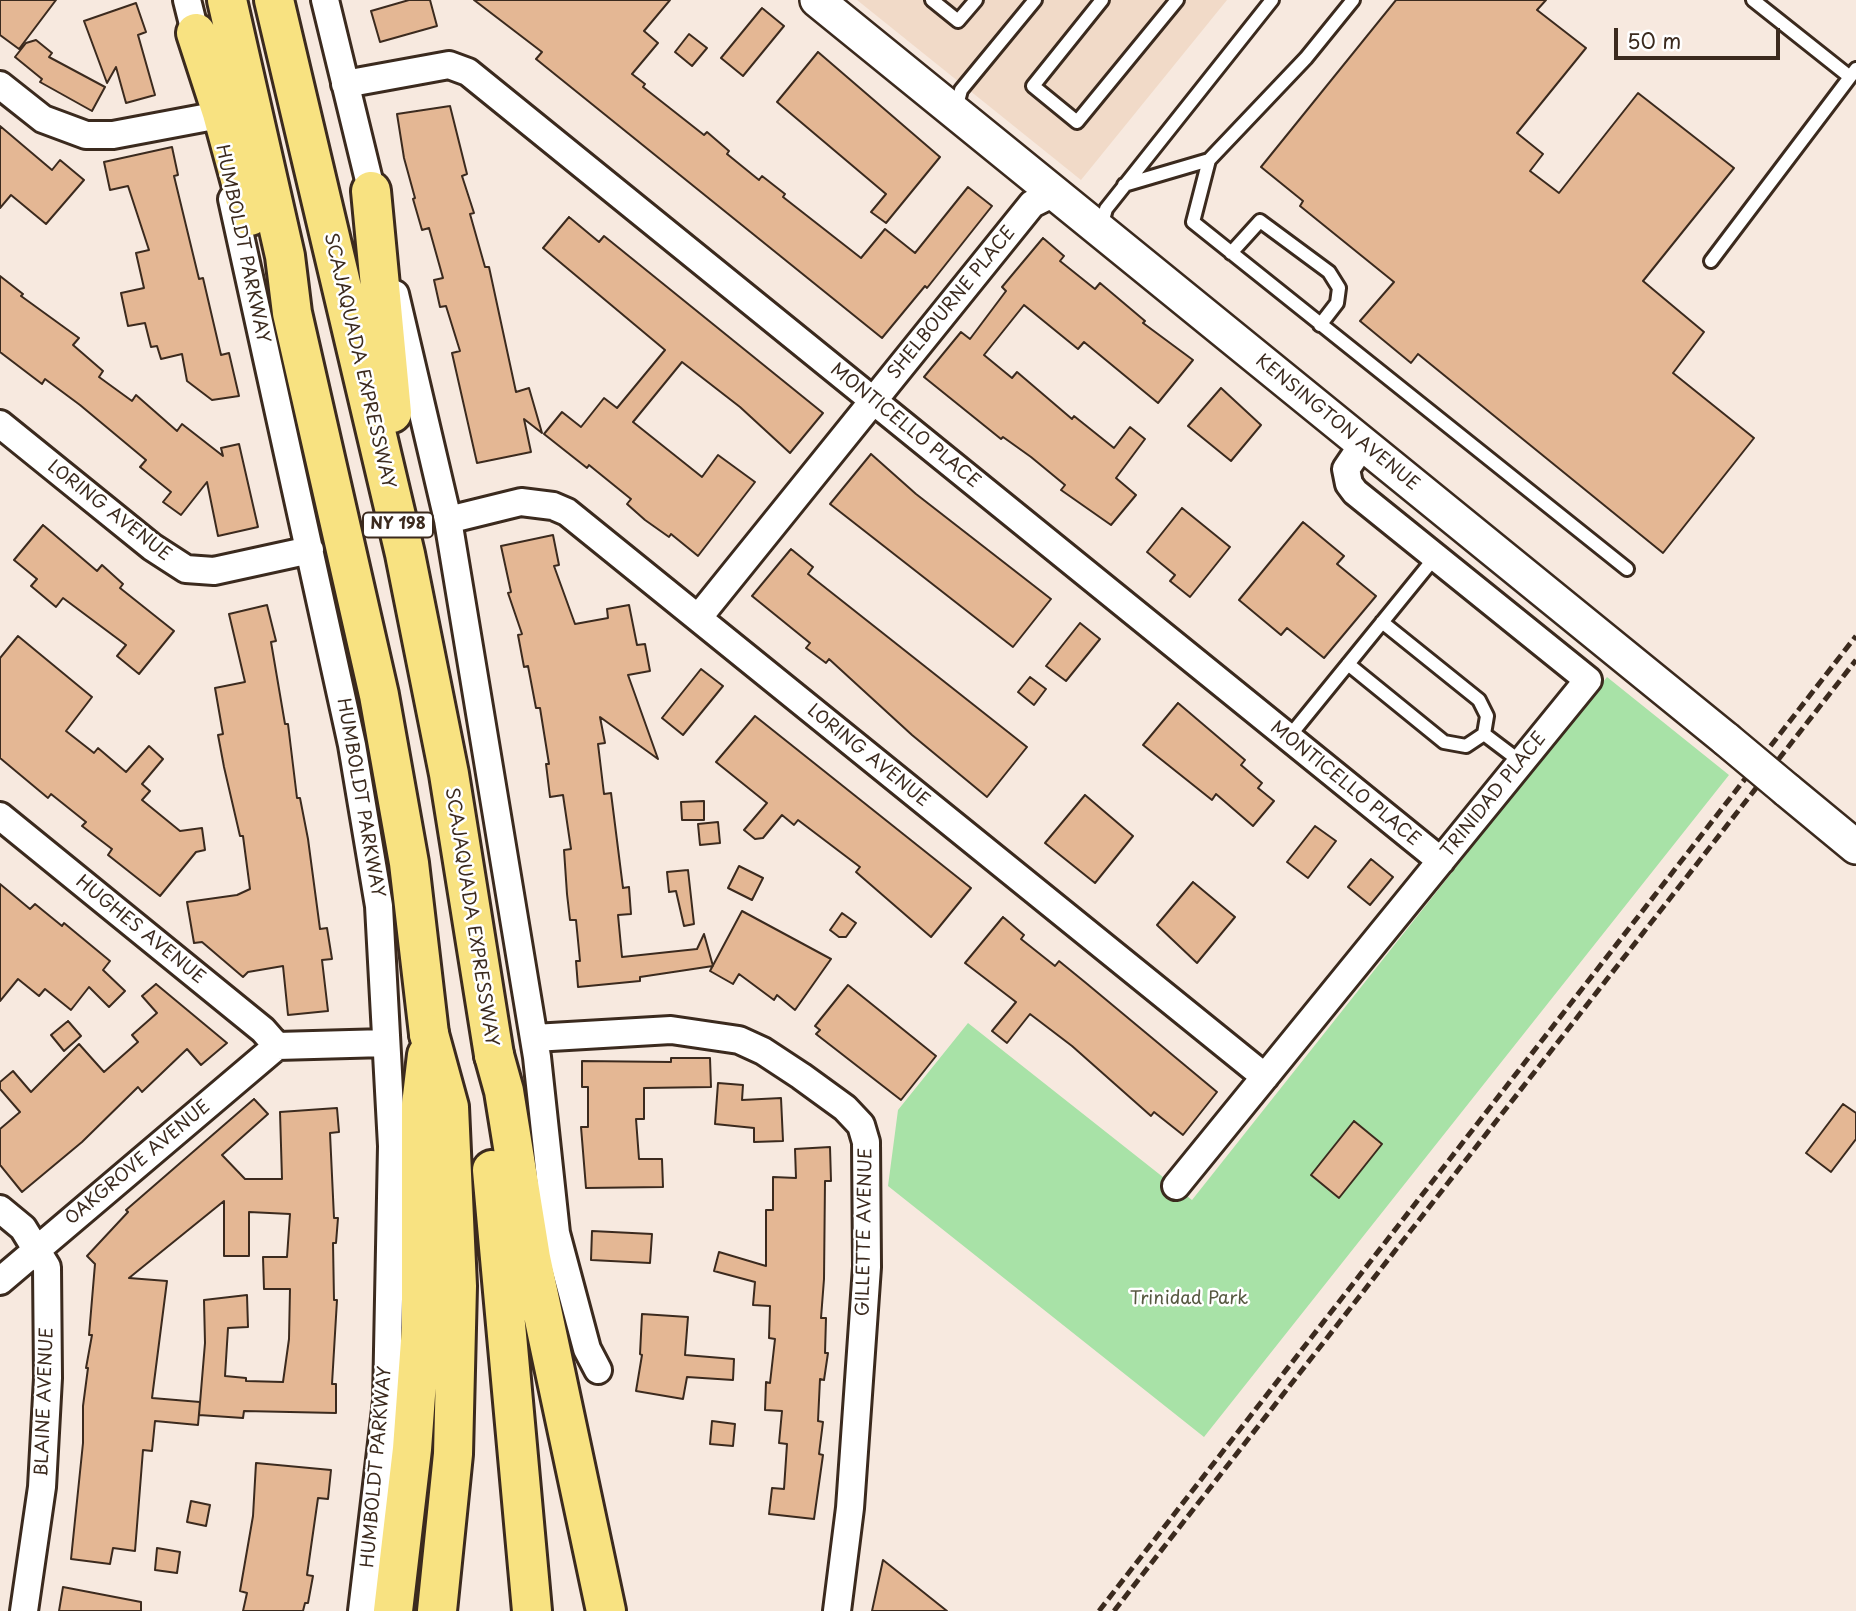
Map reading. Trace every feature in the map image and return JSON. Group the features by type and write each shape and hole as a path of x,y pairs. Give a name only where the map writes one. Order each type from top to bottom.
{"highway":[{"name":"NY 198","path":"226,0 285,256 292,313 382,708 409,863 429,1034"},
{"name":"SCAJAQUADA EXPRESSWAY","path":"274,0 405,554 449,774 494,1055 504,1091 529,1247 606,1611"},
{"path":"192,17 262,258 292,313"},
{"path":"371,191 405,554"},
{"path":"393,1611 412,1449 421,1328 421,1105 429,1034"},
{"path":"429,1034 449,1107 457,1286 453,1454 437,1611"},
{"path":"494,1055 485,1093 531,1611"}],"street":[{"path":"325,0 448,520 534,1038 556,1233 587,1349 598,1370"},
{"name":"KENSINGTON AVENUE","path":"817,0 1856,847"},
{"name":"HUMBOLDT PARKWAY","path":"192,17 352,744 379,906 392,1146 387,1401 362,1611"},
{"name":"MONTICELLO PLACE","path":"345,84 442,65 462,68 1441,861"},
{"path":"0,85 43,119 86,135 113,135 214,116"},
{"name":"SHELBOURNE PLACE","path":"698,618 1032,204 1054,193"},
{"name":"LORING AVENUE","path":"0,424 152,547 186,569 214,571 310,550"},
{"name":"TRINIDAD PLACE","path":"1176,1186 1588,680 1349,484 1346,468 1363,444"},
{"name":"LORING AVENUE","path":"448,520 521,502 553,506 567,512 1265,1077"},
{"name":"HUGHES AVENUE","path":"0,816 263,1030 278,1046"},
{"name":"GILLETTE AVENUE","path":"534,1038 671,1030 739,1040 763,1051 801,1076 845,1108 861,1125 866,1142 867,1267 850,1508 837,1611"},
{"path":"278,1046 386,1043"},
{"name":"OAKGROVE AVENUE","path":"0,1281 278,1046"},
{"name":"BLAINE AVENUE","path":"0,1209 23,1228 38,1247 47,1267 48,1378 37,1533 24,1611"}],"lane":[{"path":"932,0 958,21 976,0"},
{"path":"955,113 961,90 1035,0"},
{"path":"1102,0 1033,86 1077,122 1177,0"},
{"path":"1100,231 1106,209 1272,0"},
{"path":"1353,0 1306,58 1209,160 1193,222 1627,569"},
{"path":"1711,261 1853,73 1753,0"},
{"path":"1124,185 1209,160"},
{"path":"1231,253 1260,221 1329,272 1339,288 1337,303 1320,325"},
{"path":"1288,738 1436,556"},
{"path":"1348,664 1444,742 1466,746 1484,734 1487,716 1479,700 1382,622"},
{"path":"1484,734 1521,762"}],"shaded area":[{"path":"857,0 1227,0 1081,180"}],"green space":[{"name":"Trinidad Park","path":"1607,677 1729,775 1204,1437 888,1186 898,1110 968,1023 1192,1200"}],"building":[{"path":"0,0 56,0 19,49 0,35"},
{"path":"409,0 430,0 437,26 380,42 371,11"},
{"path":"474,0 670,0 644,31 658,43 632,74 645,84 643,87 704,135 707,132 729,151 727,154 759,180 762,176 785,194 783,197 861,258 885,229 915,253 968,187 992,206 927,288 925,286 882,338 536,59 542,52"},
{"path":"1396,0 1546,0 1537,10 1586,48 1517,133 1543,154 1530,171 1559,193 1638,93 1734,168 1643,281 1704,332 1673,373 1754,438 1663,553 1418,354 1411,363 1360,321 1394,282 1300,206 1303,201 1261,167"},
{"path":"136,3 146,32 138,35 155,95 126,103 116,67 107,83 84,21"},
{"path":"762,8 784,26 743,76 721,58"},
{"path":"689,34 707,48 692,66 675,52"},
{"path":"36,40 52,53 49,57 105,87 92,111 40,82 42,79 15,57 26,43"},
{"path":"818,52 940,157 886,223 871,212 886,194 777,102"},
{"path":"450,106 467,174 462,176 474,213 470,214 485,267 489,267 516,392 529,388 542,433 524,419 531,452 477,463 452,353 460,351 446,306 440,307 434,280 443,278 429,228 422,230 413,199 415,198 404,158 397,114"},
{"path":"0,126 52,170 60,160 84,180 46,224 11,195 0,208"},
{"path":"172,147 178,175 174,176 199,279 203,278 221,355 229,353 239,396 212,400 187,381 182,354 161,359 157,346 151,347 145,323 128,326 121,293 144,288 136,253 149,250 128,186 110,190 104,162"},
{"path":"569,217 599,242 604,236 823,413 790,453 740,407 682,362 633,422 702,477 718,455 755,482 698,556 671,534 669,537 645,520 627,504 631,499 544,434 562,412 581,427 604,398 617,408 665,350 543,248"},
{"path":"1043,238 1064,256 1060,261 1095,289 1100,283 1145,321 1143,323 1193,360 1158,403 1084,342 1078,349 1024,305 984,355 1012,378 1017,372 1072,419 1074,416 1114,448 1130,427 1145,439 1116,478 1136,495 1111,525 1061,490 1065,485 1031,457 1003,437 1001,439 924,377 961,332 970,339 1006,291 1002,287"},
{"path":"0,276 23,294 21,296 79,338 73,345 103,371 99,377 132,401 136,395 177,431 182,424 223,456 221,448 239,444 258,527 218,536 207,482 181,515 163,502 171,492 140,467 146,460 45,379 42,384 0,352"},
{"path":"1221,388 1261,425 1231,461 1188,426"},
{"path":"871,454 916,494 1051,599 1013,647 830,504"},
{"path":"1182,508 1230,547 1190,597 1170,581 1175,575 1147,552"},
{"path":"1303,522 1344,556 1337,564 1376,596 1324,658 1287,628 1281,635 1239,600"},
{"path":"43,525 97,571 102,565 123,584 120,588 174,631 139,674 117,656 126,645 63,598 56,607 31,586 37,579 14,560"},
{"path":"553,535 559,565 554,566 575,624 608,618 607,609 629,605 637,645 645,644 650,671 628,675 658,759 600,717 605,743 598,744 604,794 611,793 623,888 629,887 631,914 618,915 622,957 697,949 704,934 713,966 640,977 640,981 578,987 576,961 580,961 576,920 570,920 567,894 564,850 571,849 563,795 550,797 546,764 549,764 540,708 536,708 528,666 524,667 518,635 522,634 508,593 511,592 501,546"},
{"path":"791,549 813,567 808,574 1027,747 987,797 912,735 829,659 826,663 806,648 810,643 752,596"},
{"path":"267,605 276,641 271,642 285,724 288,724 297,798 300,798 308,839 320,929 327,928 332,959 322,960 328,1011 288,1015 283,966 248,972 243,977 202,942 194,943 187,902 237,895 250,889 243,836 240,836 218,735 223,734 215,688 245,682 229,614"},
{"path":"1080,623 1100,639 1066,681 1046,666"},
{"path":"18,636 92,697 66,731 94,753 98,748 126,772 149,746 163,759 142,784 150,791 142,800 180,831 202,828 205,850 196,852 160,896 108,855 112,849 82,826 86,822 51,794 48,798 0,758 0,658"},
{"path":"701,669 723,686 683,735 662,718"},
{"path":"1030,677 1046,689 1034,705 1018,692"},
{"path":"1178,703 1245,760 1241,765 1262,783 1258,788 1274,801 1253,826 1216,794 1212,800 1143,745"},
{"path":"755,716 971,888 931,937 856,872 860,867 798,820 794,825 782,815 763,838 755,839 744,830 767,803 716,762"},
{"path":"1085,795 1133,836 1095,883 1045,843"},
{"path":"704,801 704,820 682,820 681,802"},
{"path":"718,822 720,843 700,845 698,824"},
{"path":"1315,826 1336,841 1308,878 1287,862"},
{"path":"1371,859 1393,877 1370,905 1348,887"},
{"path":"739,866 763,878 752,900 728,888"},
{"path":"688,870 694,924 684,926 676,891 669,892 667,872"},
{"path":"1193,882 1235,917 1197,963 1157,925"},
{"path":"0,884 30,909 35,904 62,926 64,923 110,961 103,970 125,991 109,1007 89,987 71,1010 45,989 39,996 18,979 0,1001"},
{"path":"742,911 831,959 795,1010 777,995 774,1000 739,974 733,984 710,971"},
{"path":"842,913 856,923 846,937 839,937 830,930"},
{"path":"1003,917 1024,935 1021,939 1055,966 1059,961 1217,1092 1183,1135 1154,1112 1151,1116 1072,1046 1030,1014 1007,1043 992,1031 1016,1002 965,963"},
{"path":"156,984 227,1043 201,1065 187,1049 142,1092 138,1087 82,1142 22,1192 0,1165 0,1129 20,1112 0,1089 0,1082 13,1071 31,1092 79,1044 104,1072 138,1042 132,1035 157,1013 142,996"},
{"path":"848,985 936,1056 901,1100 816,1034 820,1030 815,1026"},
{"path":"68,1021 81,1036 64,1051 51,1035"},
{"path":"671,1058 710,1058 711,1087 644,1088 644,1119 636,1119 639,1159 662,1159 663,1187 586,1188 581,1127 588,1127 588,1087 582,1087 582,1061 671,1062"},
{"path":"718,1083 743,1085 742,1100 781,1098 783,1141 754,1142 754,1128 715,1124"},
{"path":"254,1099 268,1114 222,1155 245,1179 282,1179 280,1112 337,1108 339,1132 330,1133 334,1218 338,1218 336,1243 333,1243 334,1300 337,1300 332,1384 336,1384 336,1413 244,1411 243,1418 199,1415 205,1343 204,1300 247,1295 248,1327 228,1328 225,1376 246,1378 246,1381 283,1382 289,1339 290,1289 264,1289 263,1257 287,1257 290,1214 249,1212 249,1256 224,1256 224,1201 129,1278 167,1281 152,1398 200,1402 198,1425 155,1421 152,1451 143,1450 135,1551 113,1548 110,1564 71,1559 83,1443 86,1368 92,1335 89,1335 95,1264 87,1256 128,1212 126,1210"},
{"path":"1843,1104 1856,1113 1856,1139 1831,1172 1806,1153"},
{"path":"1354,1121 1382,1144 1339,1198 1311,1175"},
{"path":"830,1147 831,1181 825,1181 821,1318 826,1318 825,1353 828,1353 824,1380 820,1379 818,1421 823,1422 819,1454 823,1455 814,1519 769,1514 772,1488 784,1489 787,1444 779,1443 782,1411 765,1410 766,1382 770,1383 775,1339 769,1338 770,1306 753,1305 755,1282 714,1271 719,1252 766,1266 766,1210 773,1210 773,1177 796,1178 795,1149"},
{"path":"592,1231 652,1234 650,1263 591,1260"},
{"path":"642,1314 688,1317 685,1355 734,1359 733,1380 687,1377 683,1399 636,1391 642,1355"},
{"path":"712,1421 735,1424 733,1446 710,1444"},
{"path":"256,1463 331,1470 328,1499 318,1498 307,1575 313,1576 308,1603 305,1603 303,1611 243,1611 247,1593 240,1591 253,1516"},
{"path":"191,1501 210,1505 206,1526 187,1522"},
{"path":"157,1548 180,1552 177,1573 155,1570"},
{"path":"883,1560 947,1611 872,1611"},
{"path":"63,1587 141,1602 141,1611 59,1611"}],"railway":[{"path":"1099,1611 1856,636"},
{"path":"1114,1611 1856,660"}]}
